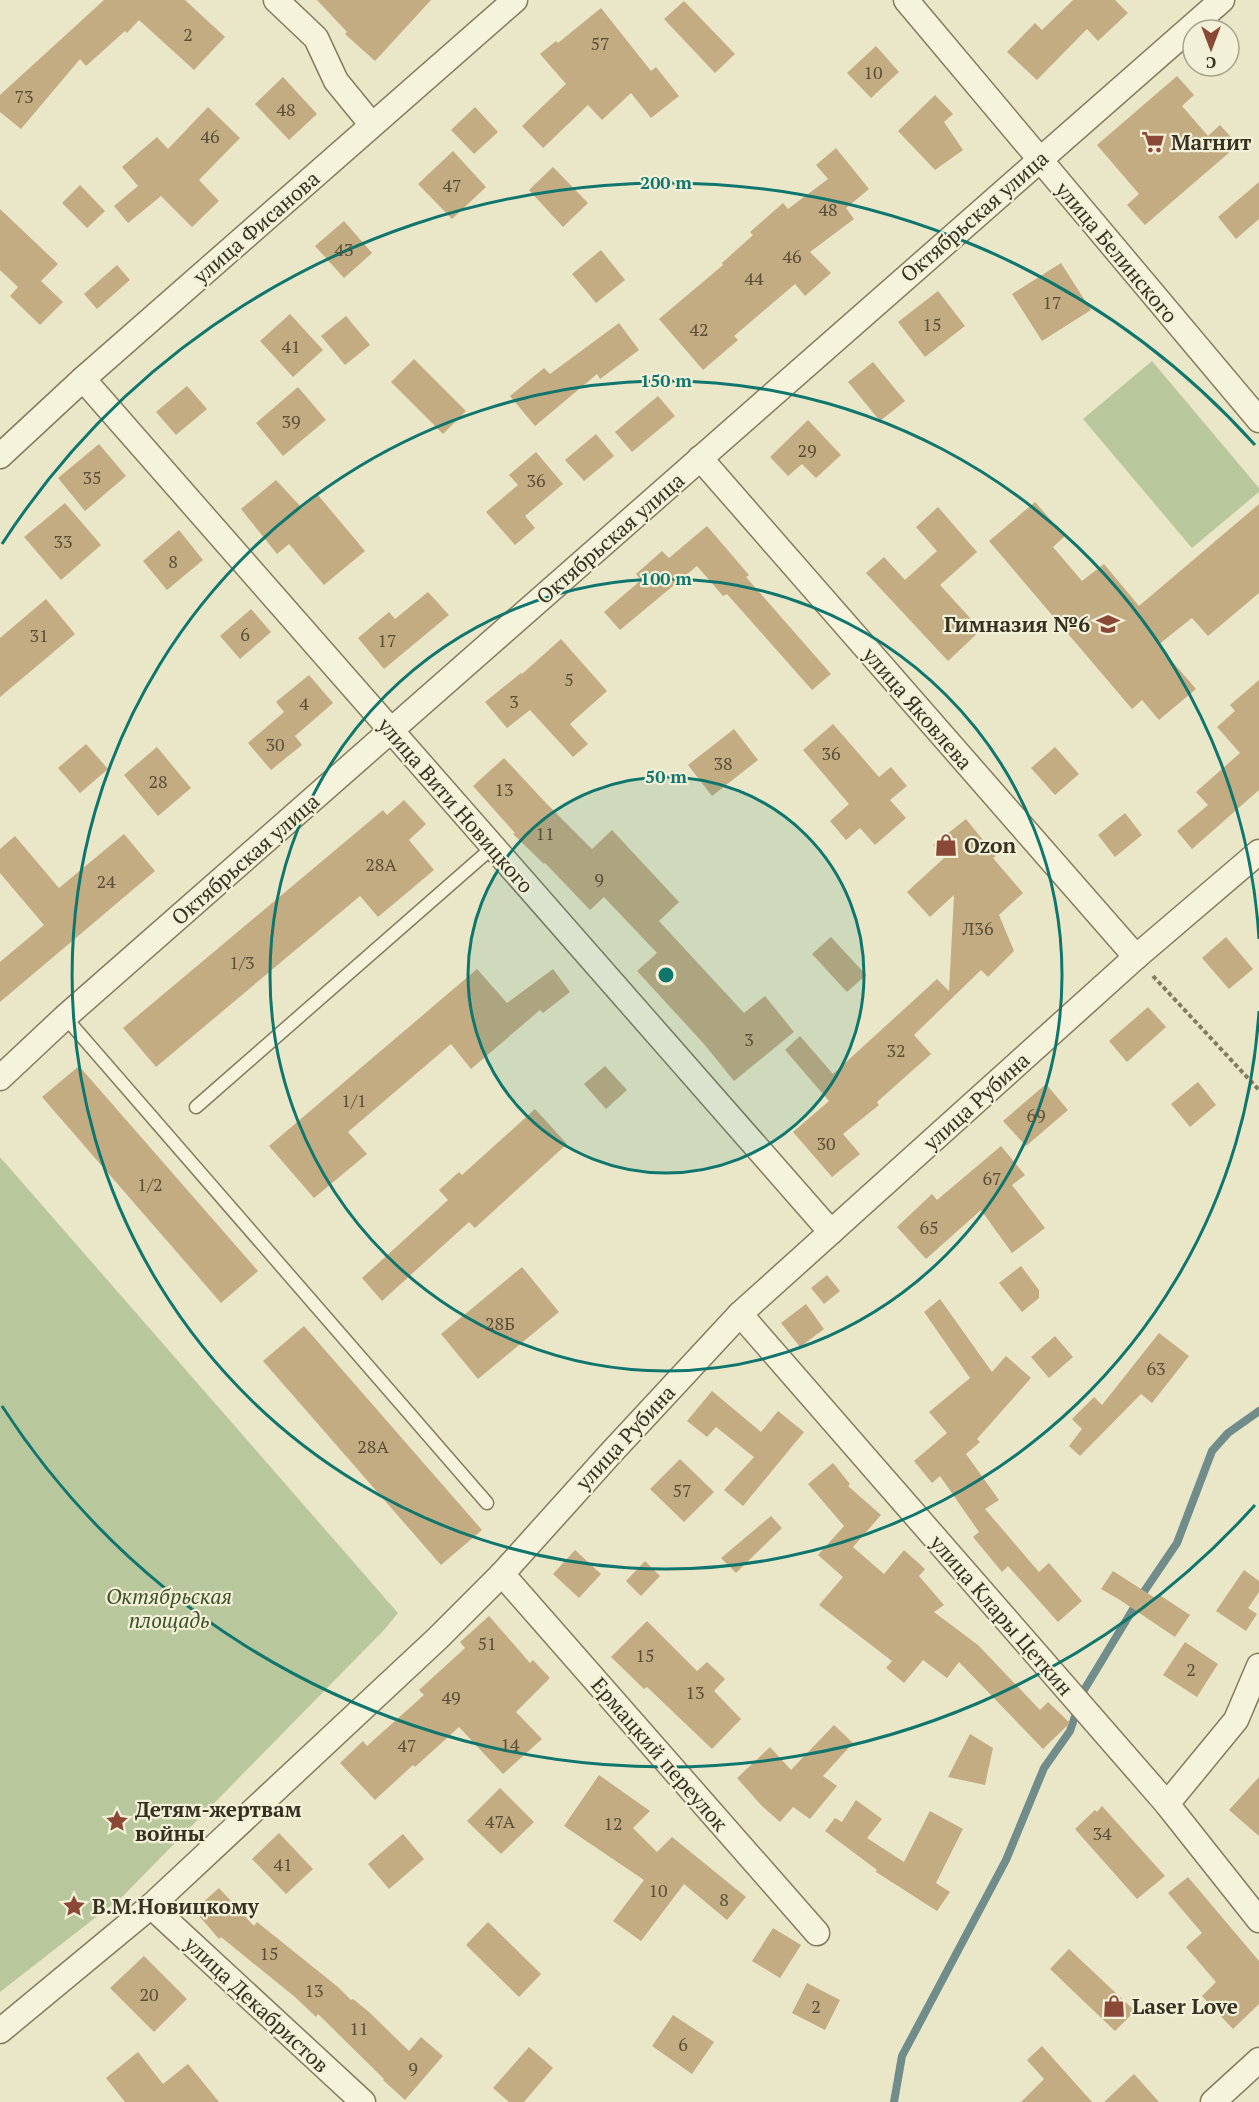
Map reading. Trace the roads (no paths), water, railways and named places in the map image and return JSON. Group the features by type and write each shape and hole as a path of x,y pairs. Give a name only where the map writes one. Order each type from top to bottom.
{"street":[{"path":"276,0 316,38 336,81 372,126"},
{"name":"улица Фисанова","path":"0,456 83,379 515,0"},
{"name":"улица Белинского","path":"906,0 1259,420"},
{"name":"Октябрьская улица","path":"0,1078 65,1017 1222,0"},
{"name":"улица Вити Новицкого","path":"83,379 831,1232"},
{"name":"улица Яковлева","path":"700,458 1136,957"},
{"name":"улица Рубина","path":"0,2031 151,1906 429,1646 502,1574 591,1474 740,1314 1136,957 1259,852"},
{"name":"улица Клары Цеткин","path":"740,1314 1167,1803 1259,1920"},
{"name":"Ермацкий переулок","path":"502,1574 817,1933"},
{"path":"1167,1803 1236,1720 1259,1666"},
{"name":"улица Декабристов","path":"151,1906 363,2102"},
{"path":"1213,2102 1259,2060"}],"lane":[{"path":"196,1107 493,847"},
{"path":"65,1017 487,1503"}],"waterway":[{"path":"894,2102 902,2056 1006,1860 1044,1768 1070,1731 1084,1690 1141,1596 1177,1543 1212,1451 1228,1433 1259,1411"}],"place":[{"name":"Магнит","path":"1153,142"},
{"name":"Гимназия №6","path":"1108,624"},
{"name":"Ozon","path":"946,845"},
{"name":"Детям-жертвам войны","path":"117,1821"},
{"name":"В.М.Новицкому","path":"74,1906"},
{"name":"Laser Love","path":"1114,2006"}],"park label":[{"name":"Октябрьская площадь","path":"169,1608"}]}
